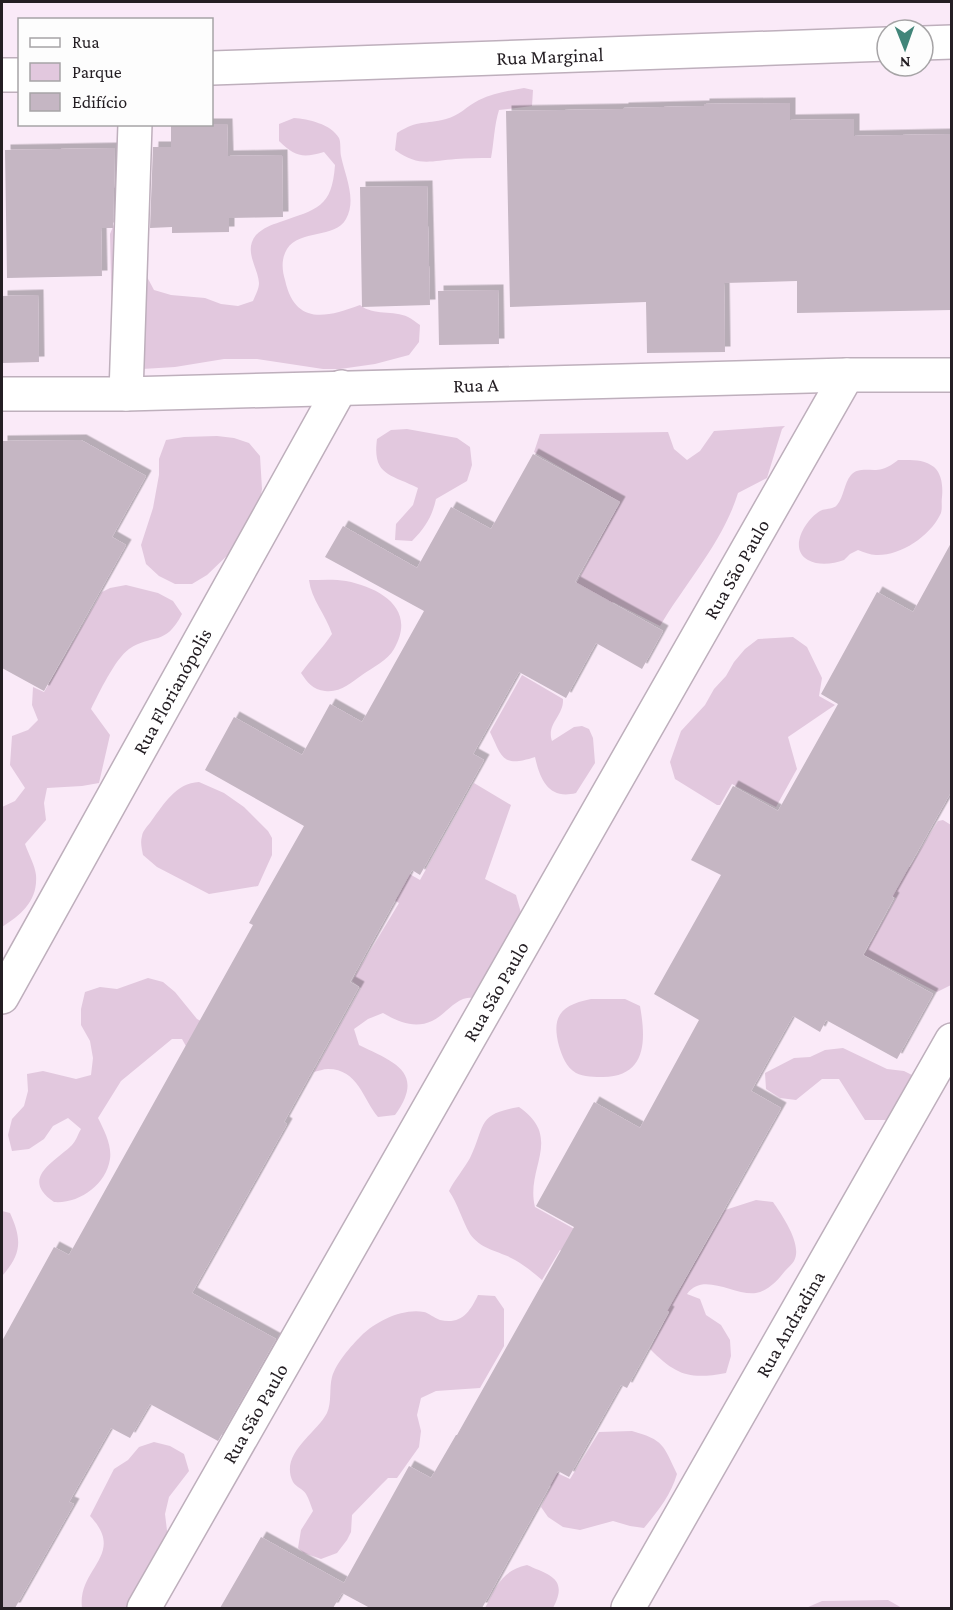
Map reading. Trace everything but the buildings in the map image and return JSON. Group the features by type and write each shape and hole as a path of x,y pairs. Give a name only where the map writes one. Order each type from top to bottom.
{"street":[{"path":"935,43 951,42"},
{"name":"Rua Marginal","path":"213,68 875,44"},
{"path":"2,75 18,75"},
{"path":"126,394 135,126"},
{"name":"Rua A","path":"2,394 126,394 848,375 951,375"},
{"name":"Rua São Paulo","path":"144,1608 848,375"},
{"name":"Rua Florianópolis","path":"2,997 341,387"},
{"name":"Rua Andradina","path":"628,1608 951,1040"}],"green space":[{"path":"524,88 533,90 532,106 499,110 491,158 424,162 411,159 395,150 397,133 405,129 416,124 451,118 484,98"},
{"path":"294,118 325,126 339,138 350,204 346,219 341,225 300,239 287,249 283,268 290,295 296,305 313,314 335,313 360,305 371,311 402,315 420,325 419,342 409,355 375,364 340,369 323,369 257,359 224,359 175,367 142,369 115,352 110,234 116,219 154,290 238,306 253,301 259,283 251,253 252,241 261,230 304,214 320,205 326,199 333,179 335,165 324,152 300,155 279,141 279,124"},
{"path":"785,426 782,429 767,478 738,493 714,545 660,626 613,602 598,628 554,625 620,502 534,452 540,434 668,432 674,449 687,460 700,451 714,431"},
{"path":"407,429 457,438 470,447 472,465 467,481 436,499 427,522 412,541 395,540 396,524 413,505 418,488 386,472 381,467 376,451 377,439 391,430"},
{"path":"217,436 249,443 260,456 262,489 259,506 232,551 207,575 192,584 175,584 159,576 146,564 141,545 153,508 159,475 159,459 166,440"},
{"path":"898,460 926,463 939,473 942,485 941,511 929,531 904,549 885,554 876,555 858,550 844,560 826,564 812,562 802,555 799,542 804,528 814,515 837,505 854,472 882,469"},
{"path":"309,580 342,580 372,589 392,603 401,622 400,635 388,657 340,689 325,691 317,689 301,673 332,634 310,587"},
{"path":"126,585 158,593 173,601 182,614 170,631 164,635 129,649 118,660 108,677 91,709 110,735 99,783 47,788 44,803 46,820 25,844 36,875 34,892 22,912 2,927 2,807 15,801 25,788 10,765 12,736 28,730 38,720 32,705 33,687 44,692 102,592"},
{"path":"793,637 807,647 822,678 819,696 835,705 788,737 797,769 776,807 732,784 720,805 717,805 675,779 670,762 681,731 705,705 734,662 758,639"},
{"path":"522,675 563,699 563,705 551,730 552,741 574,727 582,726 589,729 593,738 595,763 576,793 559,794 552,791 543,780 535,757 509,761 497,748 490,732"},
{"path":"199,782 224,793 244,807 272,838 272,855 258,886 209,894 157,867 143,855 141,844 143,834 161,807 177,790"},
{"path":"474,783 511,805 485,879 516,895 525,927 482,997 463,999 436,1019 426,1023 407,1023 383,1013 368,1019 354,1029 359,1045 394,1063 402,1070 406,1078 407,1088 404,1100 395,1115 378,1117 359,1086 346,1074 328,1069 314,1072 361,988 352,981 399,903 350,876 366,849 420,880"},
{"path":"943,820 951,825 951,985 937,992 864,955 896,898 826,860 843,831 910,867 938,821"},
{"path":"148,978 163,982 175,992 197,1019 211,1026 192,1057 182,1039 172,1039 121,1081 98,1118 110,1148 110,1159 103,1177 97,1185 82,1196 73,1200 54,1202 44,1193 40,1185 40,1178 50,1164 73,1143 81,1129 68,1118 53,1126 44,1139 29,1149 12,1151 8,1135 12,1119 24,1106 28,1091 27,1074 43,1071 76,1079 91,1075 93,1058 90,1041 81,1025 81,1009 85,992 100,987 117,989"},
{"path":"591,999 625,999 640,1006 643,1043 640,1054 636,1063 617,1075 597,1077 579,1074 567,1064 560,1050 556,1027 561,1014 572,1005"},
{"path":"843,1048 887,1069 904,1071 918,1078 900,1120 865,1120 839,1079 822,1079 796,1100 780,1098 766,1089 765,1073 794,1058 810,1057 825,1050"},
{"path":"519,1107 532,1119 539,1130 541,1142 533,1193 535,1207 680,1288 725,1210 756,1200 773,1202 790,1230 796,1247 794,1261 779,1278 769,1288 756,1293 710,1284 694,1287 687,1294 700,1299 706,1315 721,1325 730,1340 731,1356 726,1373 693,1375 668,1365 650,1349 669,1312 560,1250 542,1280 515,1260 480,1244 470,1234 449,1191 470,1158 484,1123 495,1113"},
{"path":"2,1211 10,1213 17,1231 18,1246 13,1261 2,1276"},
{"path":"478,1295 495,1296 504,1309 504,1346 480,1388 436,1391 421,1398 417,1415 421,1431 419,1447 397,1478 388,1478 352,1515 351,1532 337,1553 321,1559 304,1553 298,1548 301,1530 313,1511 306,1494 293,1482 290,1472 291,1462 295,1453 327,1413 332,1377 340,1361 361,1336 374,1325 390,1317 416,1311 440,1320 454,1321 468,1312"},
{"path":"632,1431 657,1441 669,1456 677,1474 668,1496 644,1528 613,1521 580,1530 563,1527 548,1517 541,1507 551,1486 547,1483 555,1472 570,1479 599,1432"},
{"path":"154,1442 170,1446 184,1454 189,1471 169,1497 165,1514 169,1547 133,1608 82,1608 82,1594 98,1562 104,1541 100,1530 90,1516 114,1469 128,1460 139,1447"},
{"path":"527,1565 549,1575 558,1584 559,1590 553,1608 485,1608 505,1575"},
{"path":"888,1600 902,1608 806,1608 822,1601"}]}
